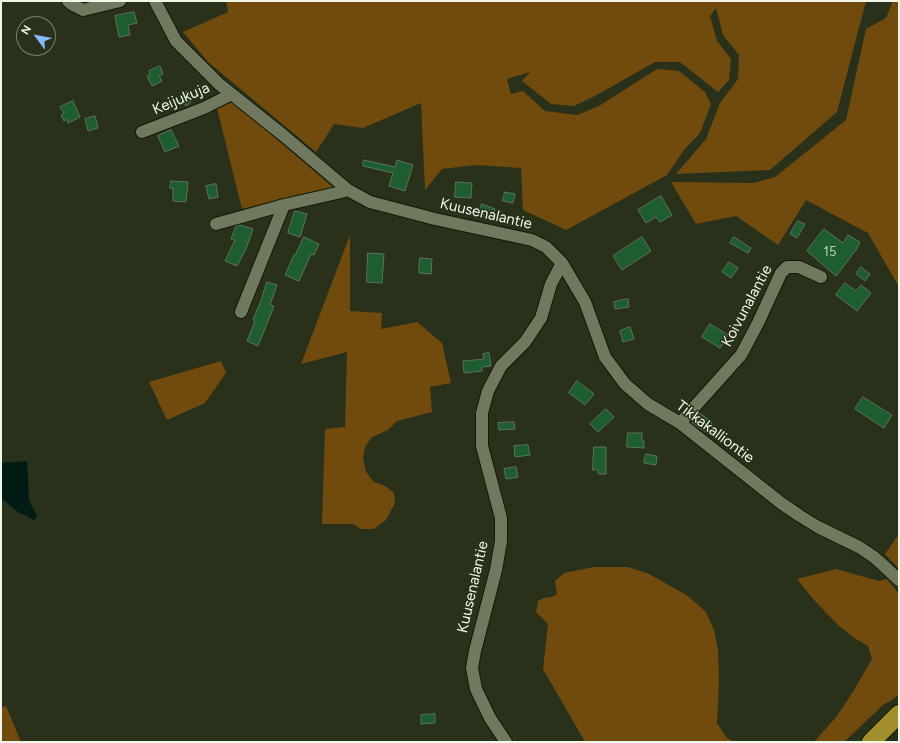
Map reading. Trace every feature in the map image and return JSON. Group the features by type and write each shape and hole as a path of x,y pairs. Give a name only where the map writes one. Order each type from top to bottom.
{"highway":[{"path":"871,742 899,714"}],"street":[{"path":"68,1 83,10 120,1"},
{"name":"Kuusenalantie","path":"155,1 176,41 219,84 283,135 348,190 370,202 435,219 532,240 546,247 562,263 551,284 541,318 525,342 500,366 488,391 482,413 482,446 501,518 501,541 496,570 472,668 476,689 490,718 506,742"},
{"name":"Keijukuja","path":"142,132 204,108 232,94"},
{"path":"216,224 284,205 348,190"},
{"path":"241,312 284,205"},
{"name":"Tikkakalliontie","path":"562,263 585,302 605,357 626,384 648,404 680,423 781,503 818,527 859,547 874,557 899,580"},
{"name":"Koivunalantie","path":"680,423 741,355 758,323 781,273 787,267 799,267 821,276"}],"shaded area":[{"path":"226,1 866,1 837,112 770,170 676,174 706,139 720,103 738,79 739,55 723,35 716,8 710,16 717,41 731,59 729,80 718,92 680,62 655,62 597,95 574,106 551,104 522,81 530,72 507,79 511,94 523,91 545,111 577,115 599,106 657,69 679,71 705,92 711,104 700,133 684,150 667,175 566,230 523,210 521,168 476,165 442,169 425,190 421,103 363,128 334,124 316,152 208,62 183,32 228,12"},
{"path":"893,1 899,1 899,287 868,233 806,200 778,245 736,216 696,224 671,182 754,183 775,177 846,120 866,29 886,18"},
{"path":"231,100 334,188 242,209 217,108"},
{"path":"350,235 350,311 382,313 381,329 417,322 442,343 451,383 430,387 432,412 397,421 388,430 372,437 365,447 363,458 366,472 374,482 385,486 394,493 395,503 386,520 374,529 361,529 353,524 322,524 325,429 345,427 347,352 301,364"},
{"path":"221,361 226,373 205,403 167,420 149,382"},
{"path":"897,537 899,537 899,569 885,554"},
{"path":"594,567 628,567 649,574 688,596 706,612 714,630 718,650 719,682 717,723 727,738 735,742 585,742 543,669 548,624 536,612 538,601 557,594 555,581 564,573"},
{"path":"836,569 879,581 887,579 899,594 899,694 883,705 844,742 814,742 837,716 872,659 868,646 854,638 838,625 814,600 797,579"},
{"path":"6,706 21,742 1,742 1,708"}],"water":[{"path":"27,461 29,501 37,516 34,520 18,512 1,498 1,463"}],"building":[{"path":"134,12 137,23 128,25 130,35 119,37 115,16"},
{"path":"160,66 163,74 159,76 162,81 152,86 147,76 150,75 149,71"},
{"path":"187,91 195,96 187,106 180,101"},
{"path":"73,101 80,117 68,123 67,119 64,121 61,115 64,113 60,107"},
{"path":"95,116 98,128 88,131 85,119"},
{"path":"171,130 179,146 165,152 158,136"},
{"path":"364,160 395,167 397,160 413,165 405,191 389,186 393,173 363,166"},
{"path":"171,181 188,182 186,202 173,201 173,188 170,188"},
{"path":"456,182 472,183 471,198 455,197"},
{"path":"216,184 218,197 209,199 206,186"},
{"path":"505,192 515,194 513,203 503,201"},
{"path":"661,196 672,215 660,222 656,217 646,223 638,210"},
{"path":"482,204 495,209 492,219 478,214"},
{"path":"295,211 307,214 300,237 288,233"},
{"path":"798,221 805,224 797,238 790,234"},
{"path":"241,225 253,229 246,249 237,266 225,261 235,240 231,239 236,226"},
{"path":"824,229 843,243 848,235 860,242 856,250 836,276 807,251"},
{"path":"304,237 319,244 314,255 311,254 299,281 285,275"},
{"path":"642,237 651,251 622,270 613,256"},
{"path":"734,237 751,248 748,253 730,243"},
{"path":"368,253 384,254 382,283 367,282"},
{"path":"420,258 432,259 431,274 419,273"},
{"path":"729,262 738,268 731,278 722,272"},
{"path":"861,267 870,274 865,281 856,274"},
{"path":"267,282 277,285 270,305 274,306 258,346 247,341"},
{"path":"845,283 856,291 861,285 871,293 857,311 836,295"},
{"path":"628,299 629,307 615,309 614,302"},
{"path":"710,324 728,335 720,348 702,337"},
{"path":"630,327 634,339 623,342 620,331"},
{"path":"489,353 491,366 482,367 482,371 464,373 463,361 484,359 483,354"},
{"path":"577,381 594,394 585,405 569,393"},
{"path":"863,397 892,415 884,428 855,409"},
{"path":"606,409 614,417 598,432 590,424"},
{"path":"699,413 712,422 706,432 692,423"},
{"path":"514,422 515,429 499,430 498,423"},
{"path":"628,433 642,433 644,448 627,447"},
{"path":"528,445 530,455 515,457 514,446"},
{"path":"594,447 606,447 606,474 598,474 598,470 593,470"},
{"path":"646,454 657,456 656,465 644,463"},
{"path":"516,467 518,477 506,479 504,469"},
{"path":"435,714 435,723 421,724 421,715"}]}
